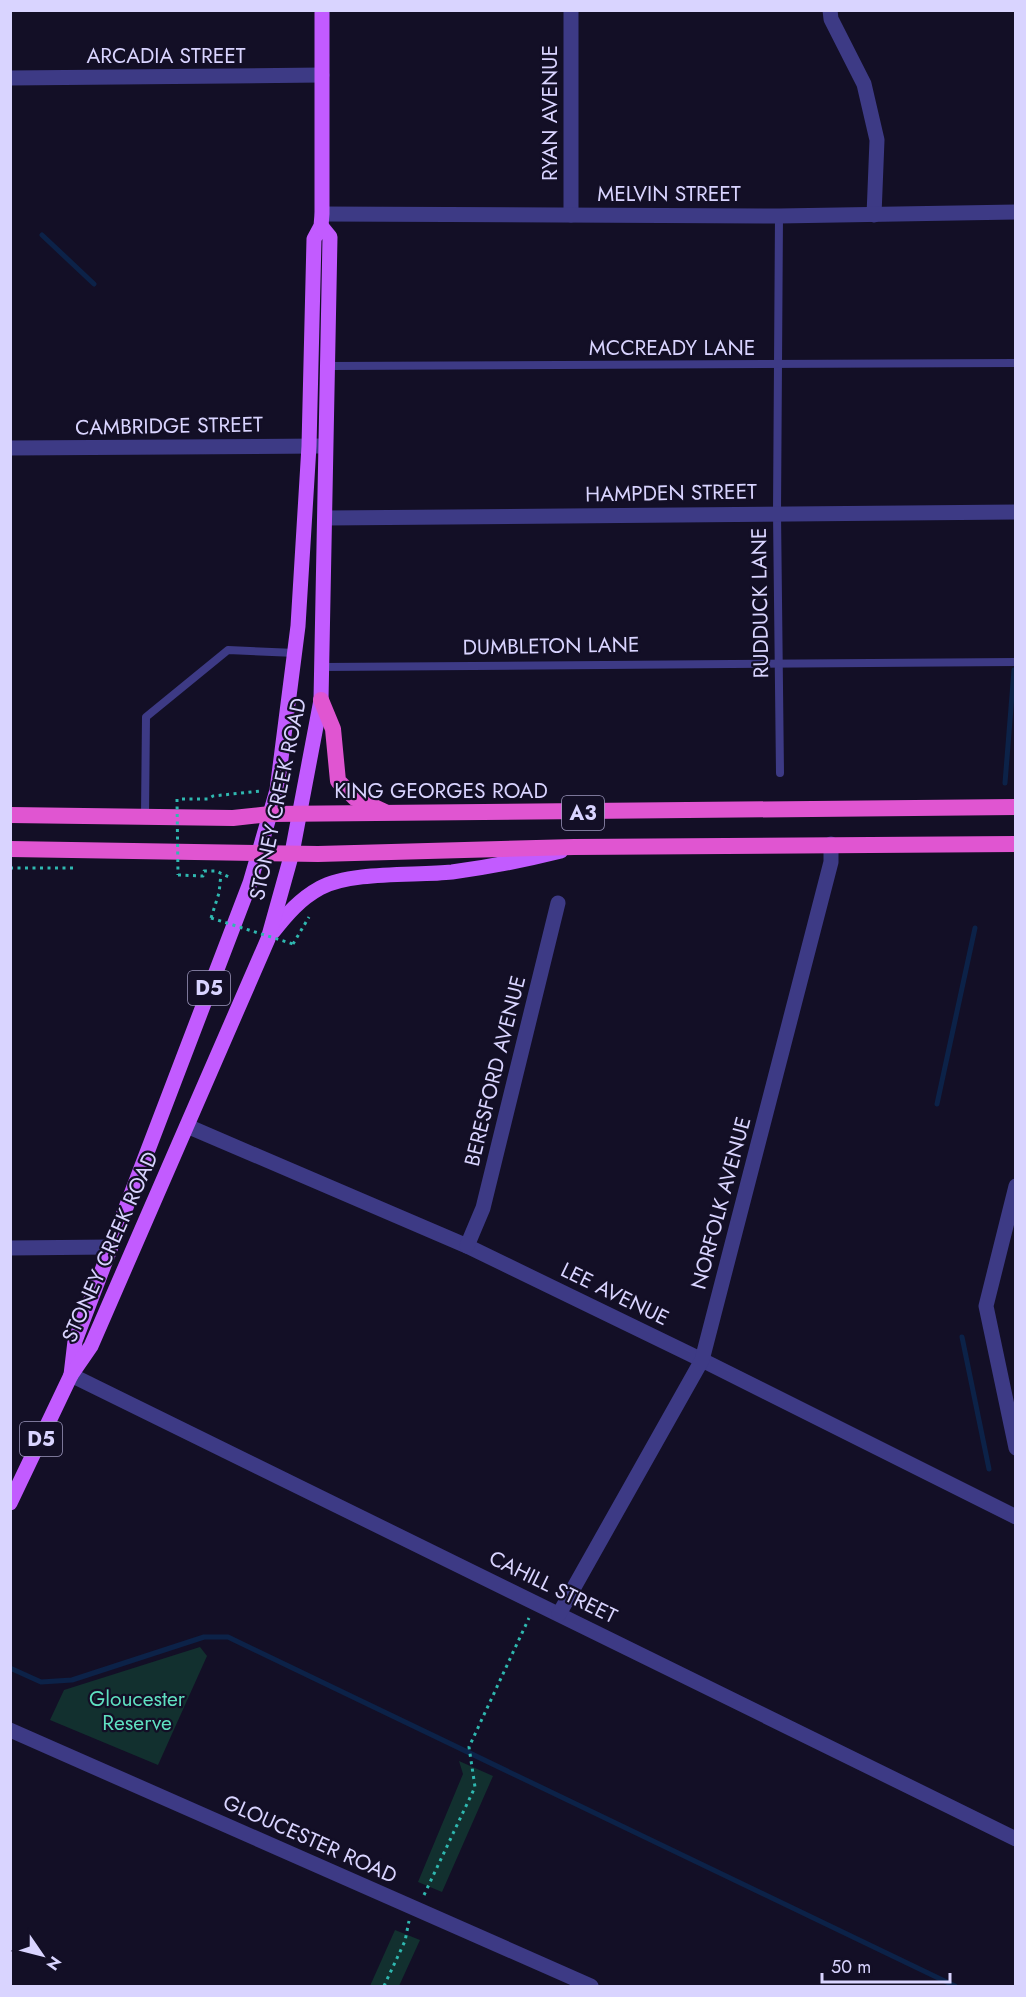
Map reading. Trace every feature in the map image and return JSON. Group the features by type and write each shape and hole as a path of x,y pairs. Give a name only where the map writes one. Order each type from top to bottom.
{"highway":[{"path":"321,700 333,729 338,781 356,798 389,814"},
{"name":"KING GEORGES ROAD","path":"10,815 145,815 233,818 270,814 300,816 1016,807"},
{"name":"A3","path":"10,849 260,854 574,847 1016,844"}],"main road":[{"name":"STONEY CREEK ROAD","path":"71,1375 75,1341 260,854 277,790 296,653 309,446 314,239 322,220 322,10"},
{"name":"STONEY CREEK ROAD","path":"10,1503 71,1375 91,1346 187,1126 268,939 292,853 321,700 327,518 330,237 322,220"},
{"path":"268,939 290,910 321,888 345,880 452,872 525,860 574,847"}],"street":[{"name":"RYAN AVENUE","path":"571,10 571,215"},
{"path":"830,10 831,19 864,84 877,140 874,215"},
{"name":"ARCADIA STREET","path":"10,78 322,75"},
{"name":"MELVIN STREET","path":"322,220 571,215 779,216 1016,213"},
{"name":"CAMBRIDGE STREET","path":"10,448 328,446"},
{"name":"HAMPDEN STREET","path":"327,518 1016,512"},
{"name":"NORFOLK AVENUE","path":"560,1614 702,1360 831,862 831,844"},
{"name":"BERESFORD AVENUE","path":"467,1246 483,1208 558,903"},
{"name":"LEE AVENUE","path":"187,1126 467,1246 1014,1514"},
{"path":"1016,1186 986,1306 1016,1448"},
{"path":"10,1248 110,1247"},
{"name":"CAHILL STREET","path":"71,1375 1016,1839"},
{"name":"GLOUCESTER ROAD","path":"10,1730 591,1986"}],"lane":[{"name":"RUDDUCK LANE","path":"779,216 777,513 780,773"},
{"name":"MCCREADY LANE","path":"329,366 778,366 1016,363"},
{"path":"145,815 146,717 228,650 296,653"},
{"name":"DUMBLETON LANE","path":"322,667 1016,662"}],"path":[{"path":"231,878 204,871 203,876 178,875 177,799 208,799 213,796 261,791"},
{"path":"221,874 219,893 211,918 292,944 312,914"},
{"path":"384,1986 405,1941 415,1908 431,1883 475,1787 469,1747 530,1616"}],"green space":[{"name":"Gloucester Reserve","path":"200,1647 207,1656 158,1765 50,1720 64,1690"},
{"path":"459,1761 493,1776 442,1892 418,1882 463,1774"},
{"path":"395,1930 420,1940 399,1986 370,1986"}],"waterway":[{"path":"42,235 94,284"},
{"path":"1005,783 1014,670"},
{"path":"937,1104 975,928"},
{"path":"962,1337 989,1469"},
{"path":"10,1668 41,1682 72,1680 204,1637 228,1637 955,1986"}]}
